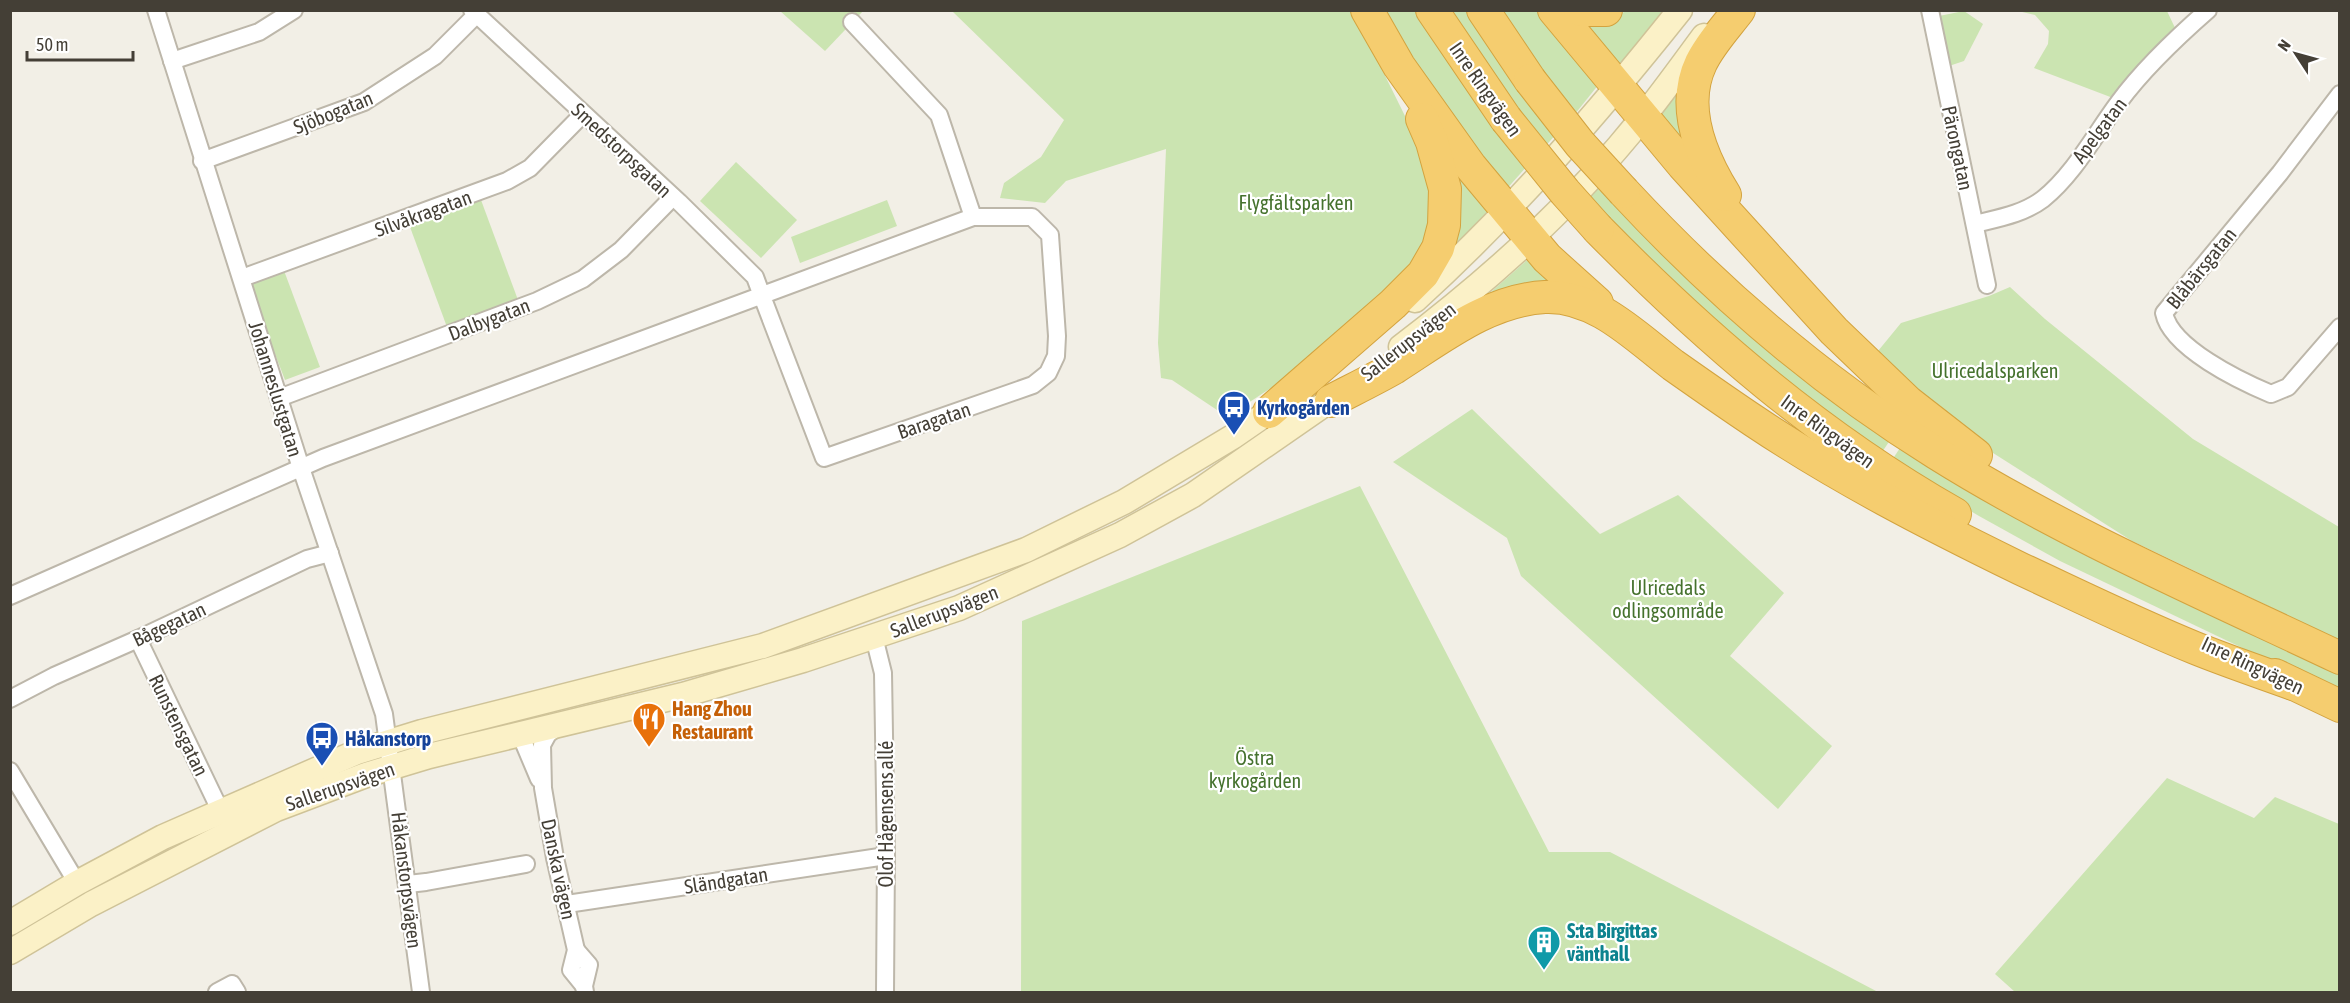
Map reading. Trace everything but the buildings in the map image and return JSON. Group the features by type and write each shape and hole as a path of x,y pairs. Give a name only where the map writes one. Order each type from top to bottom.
{"highway":[{"path":"1367,10 1399,66 1471,167 1562,273 1640,339"},
{"name":"Inre Ringvägen","path":"1432,10 1506,119 1598,229 1668,299 1729,355 1808,418 1895,479 1992,536 2095,589 2340,705"},
{"name":"Inre Ringvägen","path":"1483,10 1530,80 1580,144 1662,233 1742,308 1791,350 1887,421 1937,454 2029,506 2340,658"},
{"path":"1554,10 1683,165 1834,331 1887,384 1923,415 2011,481 2143,563"},
{"path":"1580,10 1606,10"},
{"path":"1739,10 1700,64 1694,91 1694,112 1699,142 1710,171 1752,240"},
{"path":"1269,412 1393,304 1423,274 1438,248 1446,206 1442,172 1432,142 1399,66"},
{"path":"1331,401 1390,370 1478,316 1515,302 1545,297 1578,302 1612,319 1757,423 1835,472 1901,509 2120,616 2194,648 2293,684"}],"main road":[{"name":"Sallerupsvägen","path":"10,923 76,883 163,837 220,810 357,752 388,742 763,646 1026,550 1132,497 1234,436 1269,412 1401,312 1443,275 1507,210 1618,88 1680,10"},
{"name":"Sallerupsvägen","path":"10,952 91,904 276,809 392,767 683,695 874,637 959,608 1120,535 1193,495 1331,401 1442,316 1530,238 1644,117 1724,10"},
{"path":"520,734 521,728 529,720 610,694 638,678"}],"street":[{"name":"Johanneslustgatan","path":"156,10 301,468 384,714 392,767"},
{"path":"172,61 260,32 294,10"},
{"name":"Pärongatan","path":"1930,10 1987,285"},
{"name":"Apelgatan","path":"1975,224 2017,214 2042,199 2080,158 2120,101 2147,70 2208,10"},
{"name":"Smedstorpsgatan","path":"474,13 673,196 755,277 762,296"},
{"name":"Sjöbogatan","path":"202,161 364,102 435,56 474,13"},
{"path":"10,596 301,468 973,217 939,115 852,22"},
{"name":"Blåbärsgatan","path":"2340,94 2280,173 2164,313 2166,323 2204,359 2238,380 2271,393 2288,387 2340,327"},
{"name":"Silvåkragatan","path":"242,278 507,181 530,168 583,114"},
{"name":"Dalbygatan","path":"279,398 537,301 583,279 621,250 673,196"},
{"name":"Baragatan","path":"762,296 824,459 1033,385 1048,374 1056,356 1057,336 1050,235 1032,216 973,217"},
{"name":"Bågegatan","path":"10,699 54,676 307,559 330,553"},
{"name":"Olof Hågensens allé","path":"874,637 883,673 886,856 885,993"},
{"name":"Runstensgatan","path":"138,639 220,810"},
{"name":"Danska vägen","path":"565,723 548,734 542,744 543,788 555,858 576,950 589,965 585,989"},
{"name":"Danska vägen","path":"520,734 543,788"},
{"name":"Håkanstorpsvägen","path":"392,767 421,993"},
{"path":"10,771 76,883"},
{"name":"Sländgatan","path":"567,904 886,856"},
{"path":"408,884 526,864"},
{"path":"217,993 235,988"}],"green space":[{"path":"780,11 863,11 825,51"},
{"name":"Flygfältsparken","path":"952,11 1353,11 1405,116 1434,193 1434,218 1419,263 1304,366 1233,413 1230,409 1223,414 1172,380 1161,378 1158,343 1166,149 1066,181 1045,203 1000,198 1004,183 1041,157 1064,120"},
{"path":"1375,11 1416,11 1435,41 1527,166 1504,192"},
{"path":"1443,11 1471,11 1558,132 1542,150"},
{"path":"1499,11 1541,11 1599,84 1575,114 1549,82"},
{"path":"1628,11 1664,11 1617,69 1573,16 1610,16"},
{"path":"1964,11 1983,24 1964,61 1949,66 1939,16"},
{"path":"2018,11 2167,11 2176,30 2113,98 2034,68 2048,44 2049,31 2035,15"},
{"path":"1694,64 1704,173 1656,119"},
{"path":"1437,132 1495,206 1448,257"},
{"path":"736,162 797,220 761,258 700,201"},
{"path":"1600,181 1893,436 1880,455 1723,335 1586,197"},
{"path":"481,200 518,300 447,327 410,227"},
{"path":"887,200 897,226 800,263 791,237"},
{"path":"1535,253 1574,294 1465,315"},
{"path":"283,268 320,367 285,380 247,281"},
{"name":"Ulricedalsparken","path":"2010,287 2045,319 2193,439 2339,527 2339,640 2132,541 1949,425 1878,351 1901,323 1989,296"},
{"name":"Ulricedals odlingsområde","path":"1472,409 1600,534 1678,495 1784,593 1730,656 1832,746 1778,809 1521,576 1507,538 1393,462"},
{"path":"1902,445 2339,670 2339,694 2060,561 1979,516 1890,463"},
{"name":"Östra kyrkogården","path":"1360,486 1549,852 1610,852 1878,992 1021,992 1022,621"},
{"path":"2167,778 2254,818 2275,797 2339,824 2339,992 2015,992 1995,974"}],"place":[{"name":"Kyrkogården","path":"1234,436"},
{"name":"Hang Zhou Restaurant","path":"649,748"},
{"name":"Håkanstorp","path":"322,767"},
{"name":"S:ta Birgittas vänthall","path":"1544,971"}]}
